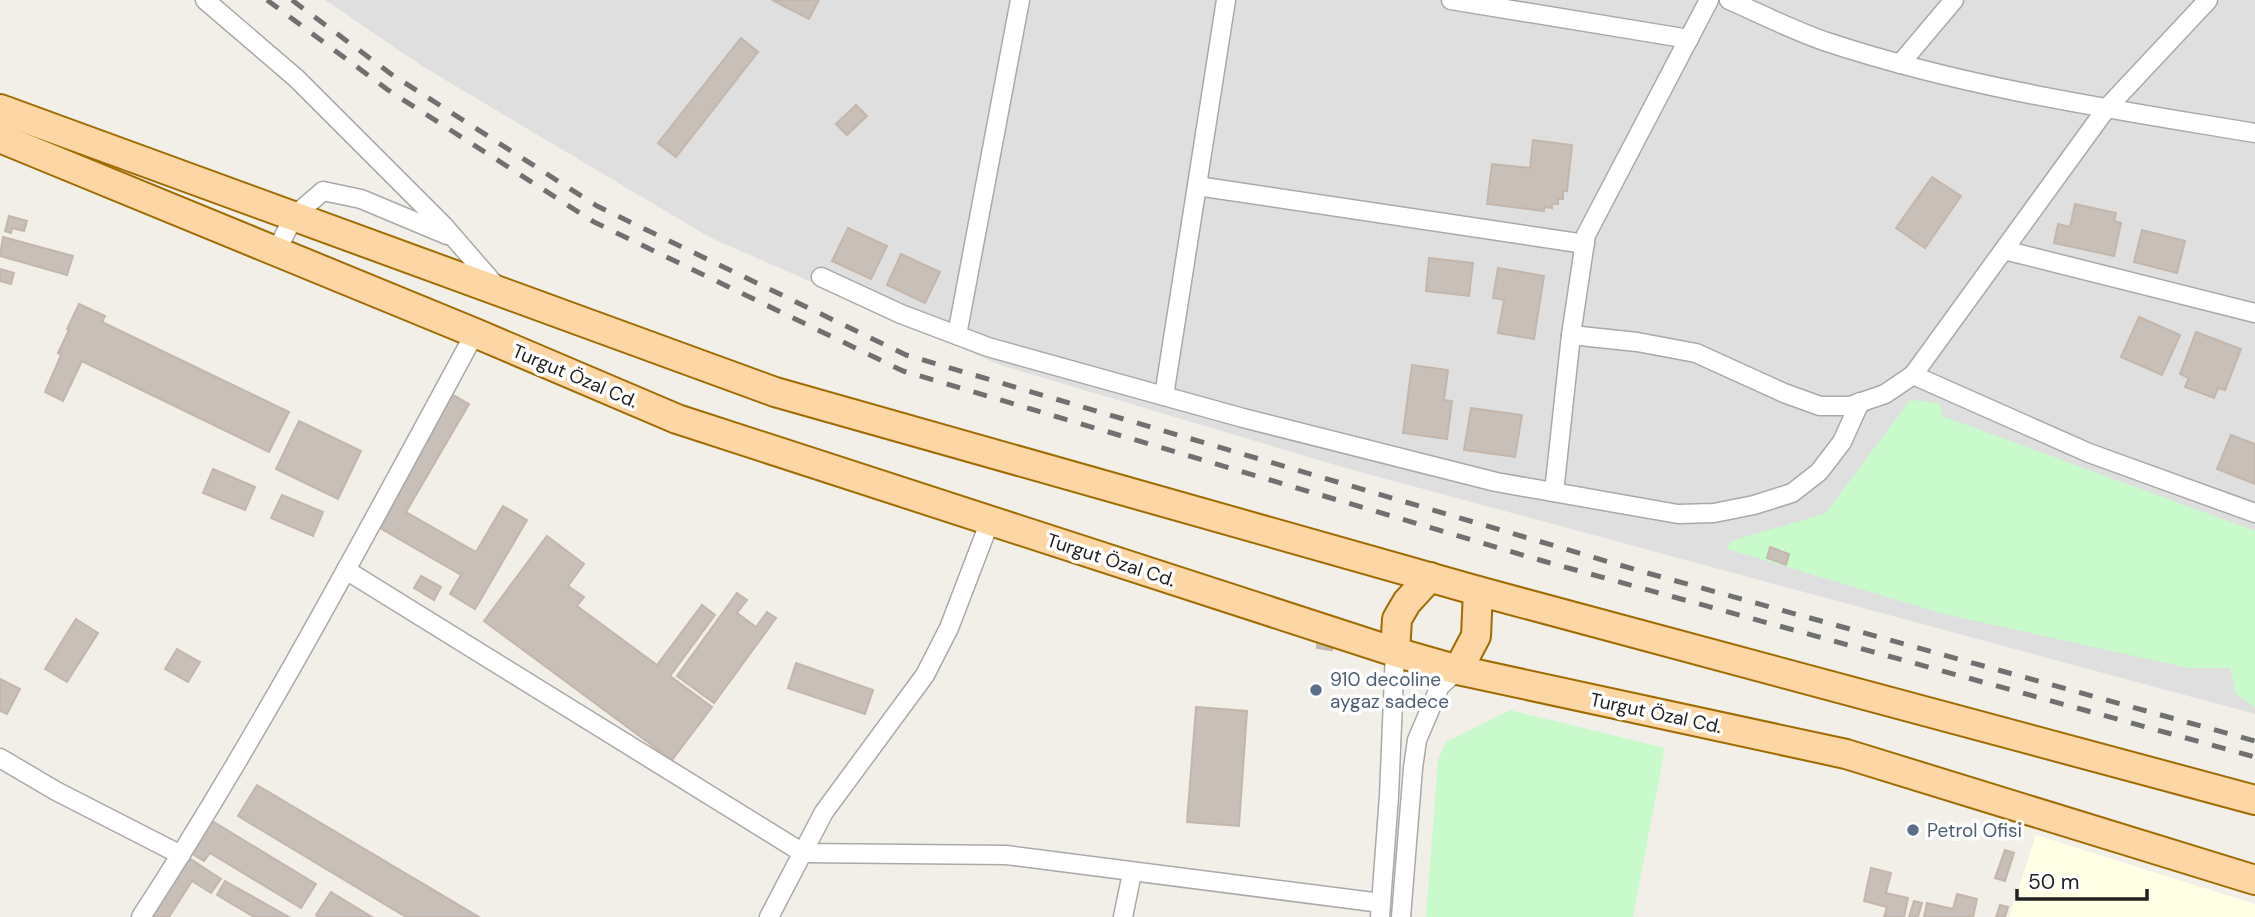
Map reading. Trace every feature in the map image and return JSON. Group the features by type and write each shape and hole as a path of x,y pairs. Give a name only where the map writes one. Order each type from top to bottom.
{"main road":[{"path":"0,109 775,392 1478,591 2255,800"},
{"name":"Turgut Özal Cd.","path":"0,138 677,419 1395,653 1458,670 1846,754 2255,880"},
{"path":"1395,653 1397,619 1407,601 1430,577"},
{"path":"1458,670 1476,636 1478,591"}],"street":[{"path":"205,0 296,78 454,237 501,292"},
{"path":"957,335 1020,0"},
{"path":"1164,396 1226,0"},
{"path":"1451,0 1689,39"},
{"path":"1554,492 1571,335 1586,235 1709,0"},
{"path":"1729,0 1825,41 1900,64 2034,96 2255,133"},
{"path":"1900,64 1954,0"},
{"path":"1571,335 1637,342 1696,353 1819,406 1850,406 1885,394 1913,375 2106,108 2208,0"},
{"path":"1197,186 1585,244"},
{"path":"276,252 294,216 323,191 361,199 454,237"},
{"path":"2004,250 2255,313"},
{"path":"821,277 901,314 988,347 1164,396 1496,482 1678,514 1714,513 1754,505 1792,493 1819,472 1842,442 1860,402"},
{"path":"141,917 228,779 475,333"},
{"path":"1913,375 2089,453 2255,513"},
{"path":"769,917 824,812 925,675 949,628 990,521"},
{"path":"346,570 803,853 1006,855 1380,910 1395,653"},
{"path":"1401,917 1413,768 1418,740 1440,686 1458,670"},
{"path":"0,758 56,791 181,855"},
{"path":"1123,917 1132,873"}],"shaded area":[{"path":"325,0 2255,0 2255,714 1342,467 1000,365 709,237 422,66"},
{"path":"2036,835 2255,904 2255,917 2009,917"}],"green space":[{"path":"1910,400 1940,403 1942,416 2255,531 2255,707 2236,694 2230,668 2189,668 1944,614 1727,549 1731,541 1826,513"},
{"path":"1510,710 1665,748 1633,917 1426,917 1438,760 1446,742"}],"building":[{"path":"772,0 819,0 809,19"},
{"path":"741,38 758,52 676,157 658,143"},
{"path":"856,105 867,116 847,135 836,124"},
{"path":"1533,140 1572,145 1567,191 1563,191 1563,199 1558,199 1558,204 1552,204 1552,208 1544,207 1544,211 1487,204 1492,164 1530,168"},
{"path":"1932,177 1961,196 1925,248 1896,228"},
{"path":"2075,204 2116,213 2114,221 2121,223 2114,256 2054,243 2058,224 2070,227"},
{"path":"9,216 27,221 24,231 12,228 11,233 5,231"},
{"path":"848,228 887,246 871,279 832,261"},
{"path":"2142,230 2185,241 2177,273 2134,262"},
{"path":"3,237 73,256 67,275 0,256"},
{"path":"901,254 940,272 925,303 887,285"},
{"path":"1429,258 1473,263 1469,296 1426,291"},
{"path":"1498,268 1544,276 1534,339 1498,333 1504,300 1493,298"},
{"path":"0,269 14,273 11,284 0,281"},
{"path":"79,304 105,316 102,322 289,412 269,452 82,361 63,401 45,392 61,355 58,353 69,330 67,329"},
{"path":"2139,317 2180,335 2162,375 2121,357"},
{"path":"2196,332 2241,349 2225,390 2218,388 2214,398 2185,387 2189,378 2180,374"},
{"path":"1412,365 1448,370 1444,400 1452,401 1447,439 1403,433"},
{"path":"450,393 469,404 406,512 476,552 503,506 527,520 475,609 450,594 461,575 373,524"},
{"path":"1471,408 1522,415 1515,457 1464,450"},
{"path":"299,421 361,451 338,499 276,469"},
{"path":"2231,435 2255,444 2255,484 2217,469"},
{"path":"213,469 255,487 245,510 203,493"},
{"path":"282,495 323,512 313,536 271,518"},
{"path":"547,536 584,564 568,586 584,597 577,606 657,665 702,605 715,615 670,676 712,707 672,760 484,621"},
{"path":"1770,547 1789,554 1786,565 1767,558"},
{"path":"421,576 441,587 434,600 414,588"},
{"path":"737,593 747,600 737,613 756,627 767,612 776,618 714,703 677,676"},
{"path":"76,619 98,633 67,682 45,669"},
{"path":"1318,638 1333,640 1332,650 1317,648"},
{"path":"177,649 200,662 188,682 165,669"},
{"path":"796,663 873,690 865,714 788,688"},
{"path":"0,679 20,689 7,714 0,711"},
{"path":"1196,707 1247,711 1239,826 1187,822"},
{"path":"257,785 479,917 406,917 238,816"},
{"path":"209,819 316,884 301,908 210,853 204,861 189,852"},
{"path":"2005,850 2014,853 2005,881 1995,878"},
{"path":"183,854 221,879 211,893 192,881 169,917 143,917"},
{"path":"1871,868 1891,873 1886,893 1908,898 1904,917 1884,917 1887,907 1864,901"},
{"path":"225,881 289,917 254,917 217,895"},
{"path":"331,892 372,917 319,917 316,915"},
{"path":"1957,894 1977,899 1973,917 1924,917 1927,903 1953,909"},
{"path":"1914,901 1922,903 1918,917 1909,917"},
{"path":"2000,905 2008,907 2005,917 1996,917"}],"railway":[{"path":"267,0 388,90 594,222 903,371 1543,561 2255,757"},
{"path":"292,0 391,74 597,206 906,355 1640,571 2255,741"}],"place":[{"name":"910 decoline aygaz sadece","path":"1316,690"},
{"name":"Petrol Ofisi","path":"1913,830"}]}
